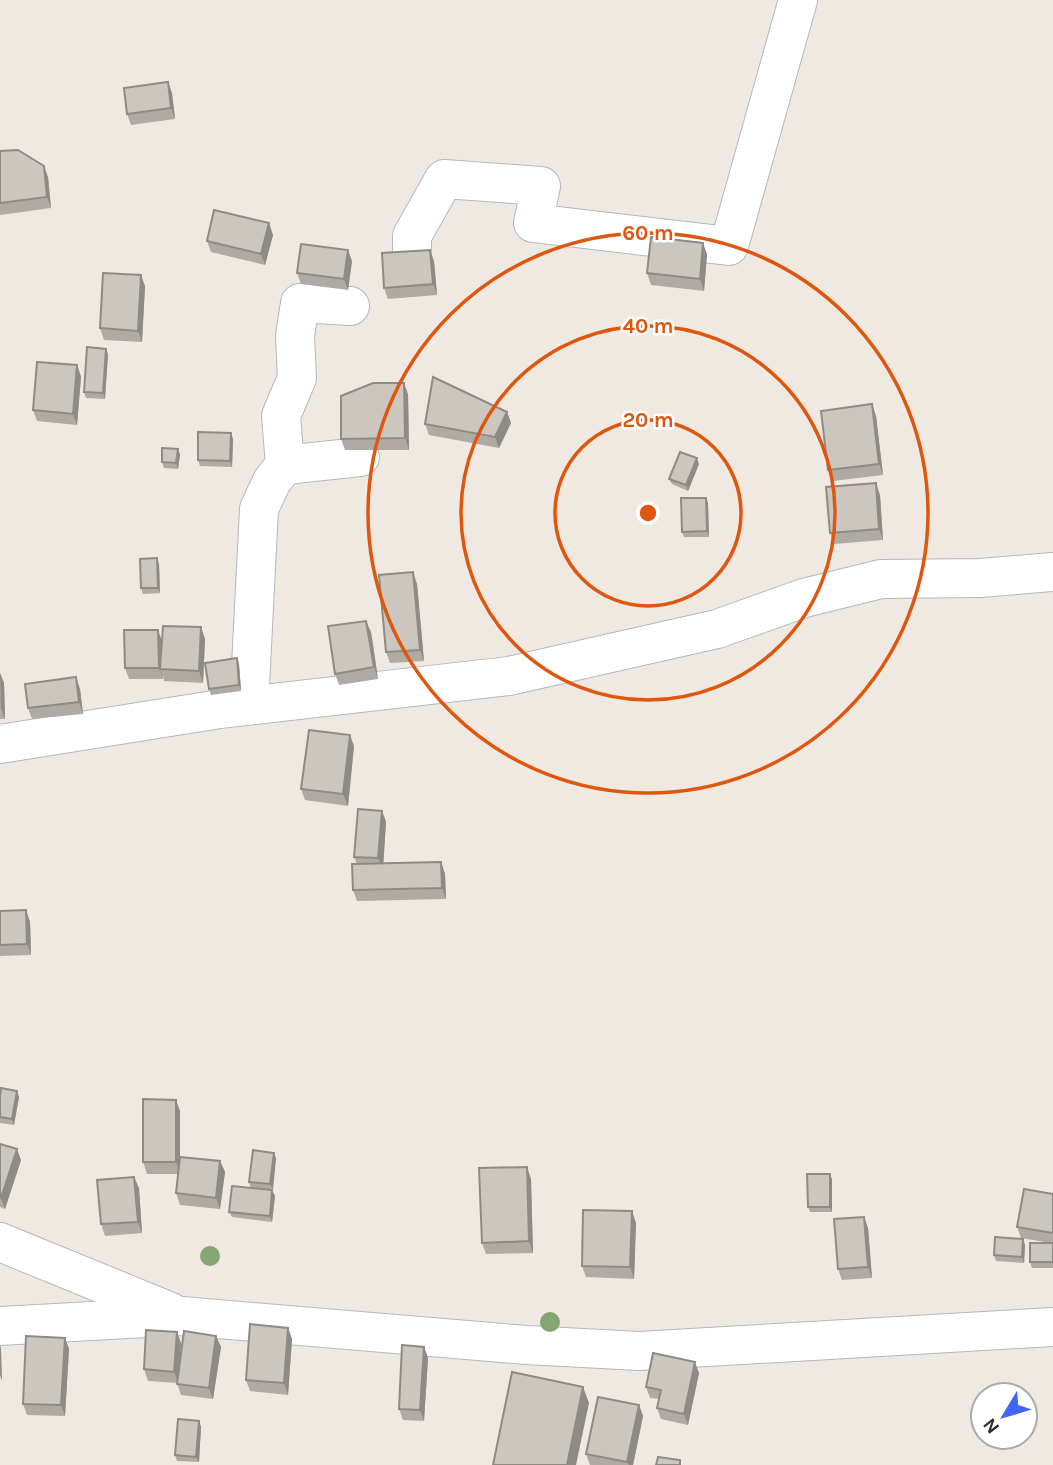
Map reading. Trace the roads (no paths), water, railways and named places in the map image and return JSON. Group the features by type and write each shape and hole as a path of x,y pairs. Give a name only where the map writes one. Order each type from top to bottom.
{"street":[{"path":"412,250 412,236 444,179 541,186 533,223 729,246 798,0"},
{"path":"249,705 259,509 272,481 285,465 281,416 297,378 295,336 300,303 350,306"},
{"path":"285,465 360,457"},
{"path":"0,744 249,705 509,676 717,629 804,597 881,579 980,578 1053,572"},
{"path":"0,1242 182,1317"},
{"path":"0,1326 182,1317 526,1345 639,1351 1053,1327"}]}
